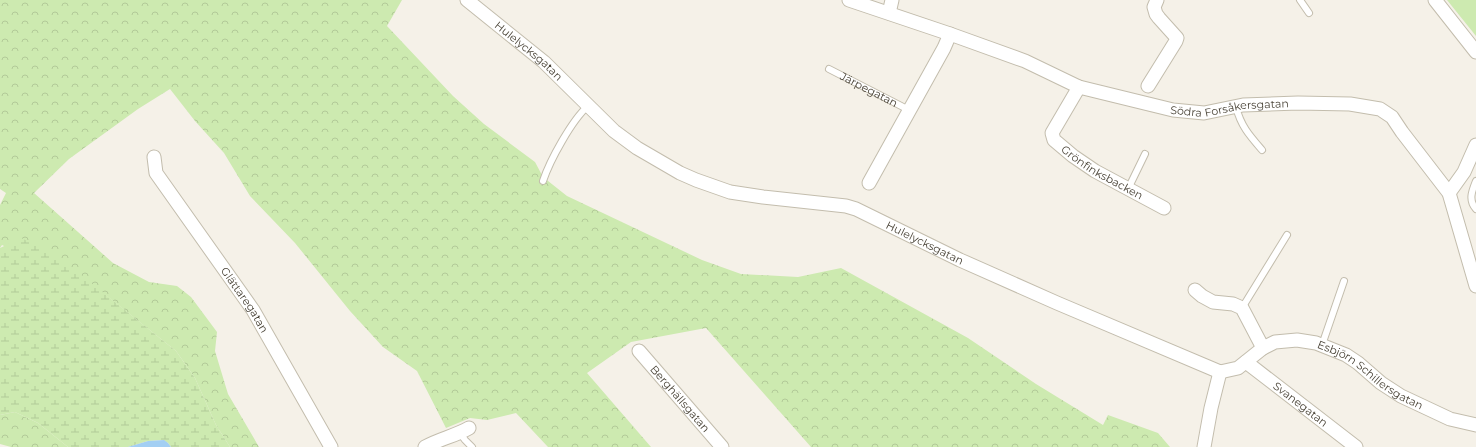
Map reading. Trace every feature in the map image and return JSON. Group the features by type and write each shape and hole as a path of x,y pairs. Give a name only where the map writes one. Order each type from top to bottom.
{"street":[{"name":"Hulelycksgatan","path":"467,0 544,62 614,131 637,148 696,180 730,192 846,206 960,260 1070,309 1220,372"},
{"name":"Södra Forsåkersgatan","path":"849,0 1025,61 1079,87 1173,110 1204,113 1236,107 1305,103 1350,104 1380,109 1392,117 1449,193 1476,286"},
{"path":"889,13 892,0"},
{"path":"1148,86 1177,38 1156,14 1154,7 1157,0"},
{"path":"1434,0 1476,52"},
{"name":"Järpegatan","path":"869,183 944,48 950,34"},
{"name":"Grönfinksbacken","path":"1079,87 1052,133 1054,140 1073,156 1095,171 1164,208"},
{"path":"1449,193 1464,172 1476,145"},
{"name":"Glättaregatan","path":"154,157 156,173 253,310 331,447"},
{"path":"1195,290 1213,302 1232,304 1242,308 1263,348 1238,368 1220,372 1211,408 1204,447"},
{"name":"Esbjörn Schillersgatan","path":"1263,348 1275,342 1297,340 1325,346 1346,355 1358,363 1381,383 1401,396 1450,419 1476,425"},
{"name":"Berghällsgatan","path":"639,350 722,447"},
{"name":"Svanegatan","path":"1246,362 1356,447"},
{"path":"425,447 440,439 465,430"}],"lane":[{"path":"1300,0 1309,12"},
{"name":"Järpegatan","path":"829,69 909,110"},
{"path":"543,181 548,166 558,148 582,111 588,106"},
{"path":"1236,107 1240,120 1248,133 1262,150"},
{"path":"1128,189 1145,154"},
{"path":"1476,181 1471,196 1472,205 1476,209"},
{"path":"1242,308 1287,235"},
{"path":"1325,346 1344,281"},
{"path":"465,430 465,440 472,447"}],"green space":[{"path":"0,0 402,0 387,26 453,96 484,124 535,162 543,177 567,196 702,260 741,274 798,277 841,268 968,338 1036,384 1103,425 1108,415 1158,433 1170,447 811,447 706,328 631,342 587,373 651,447 548,447 516,413 487,420 470,418 446,428 417,371 383,347 350,311 295,243 250,196 224,153 195,121 170,89 138,109 69,159 34,193 113,263 149,282 177,286 191,297 217,332 215,351 228,394 259,447 230,447 216,425 195,378 176,351 107,296 2,245 0,248 0,205 6,193 0,189"},
{"path":"1447,0 1476,0 1476,36"},
{"path":"21,238 55,254 176,351 195,378 216,425 230,447 171,447 163,440 148,441 128,447 68,447 38,423 15,412 0,415 0,248"},
{"path":"15,412 38,423 68,447 11,447 0,444 0,415"}],"water":[{"path":"164,440 171,447 128,447 148,441"}]}
